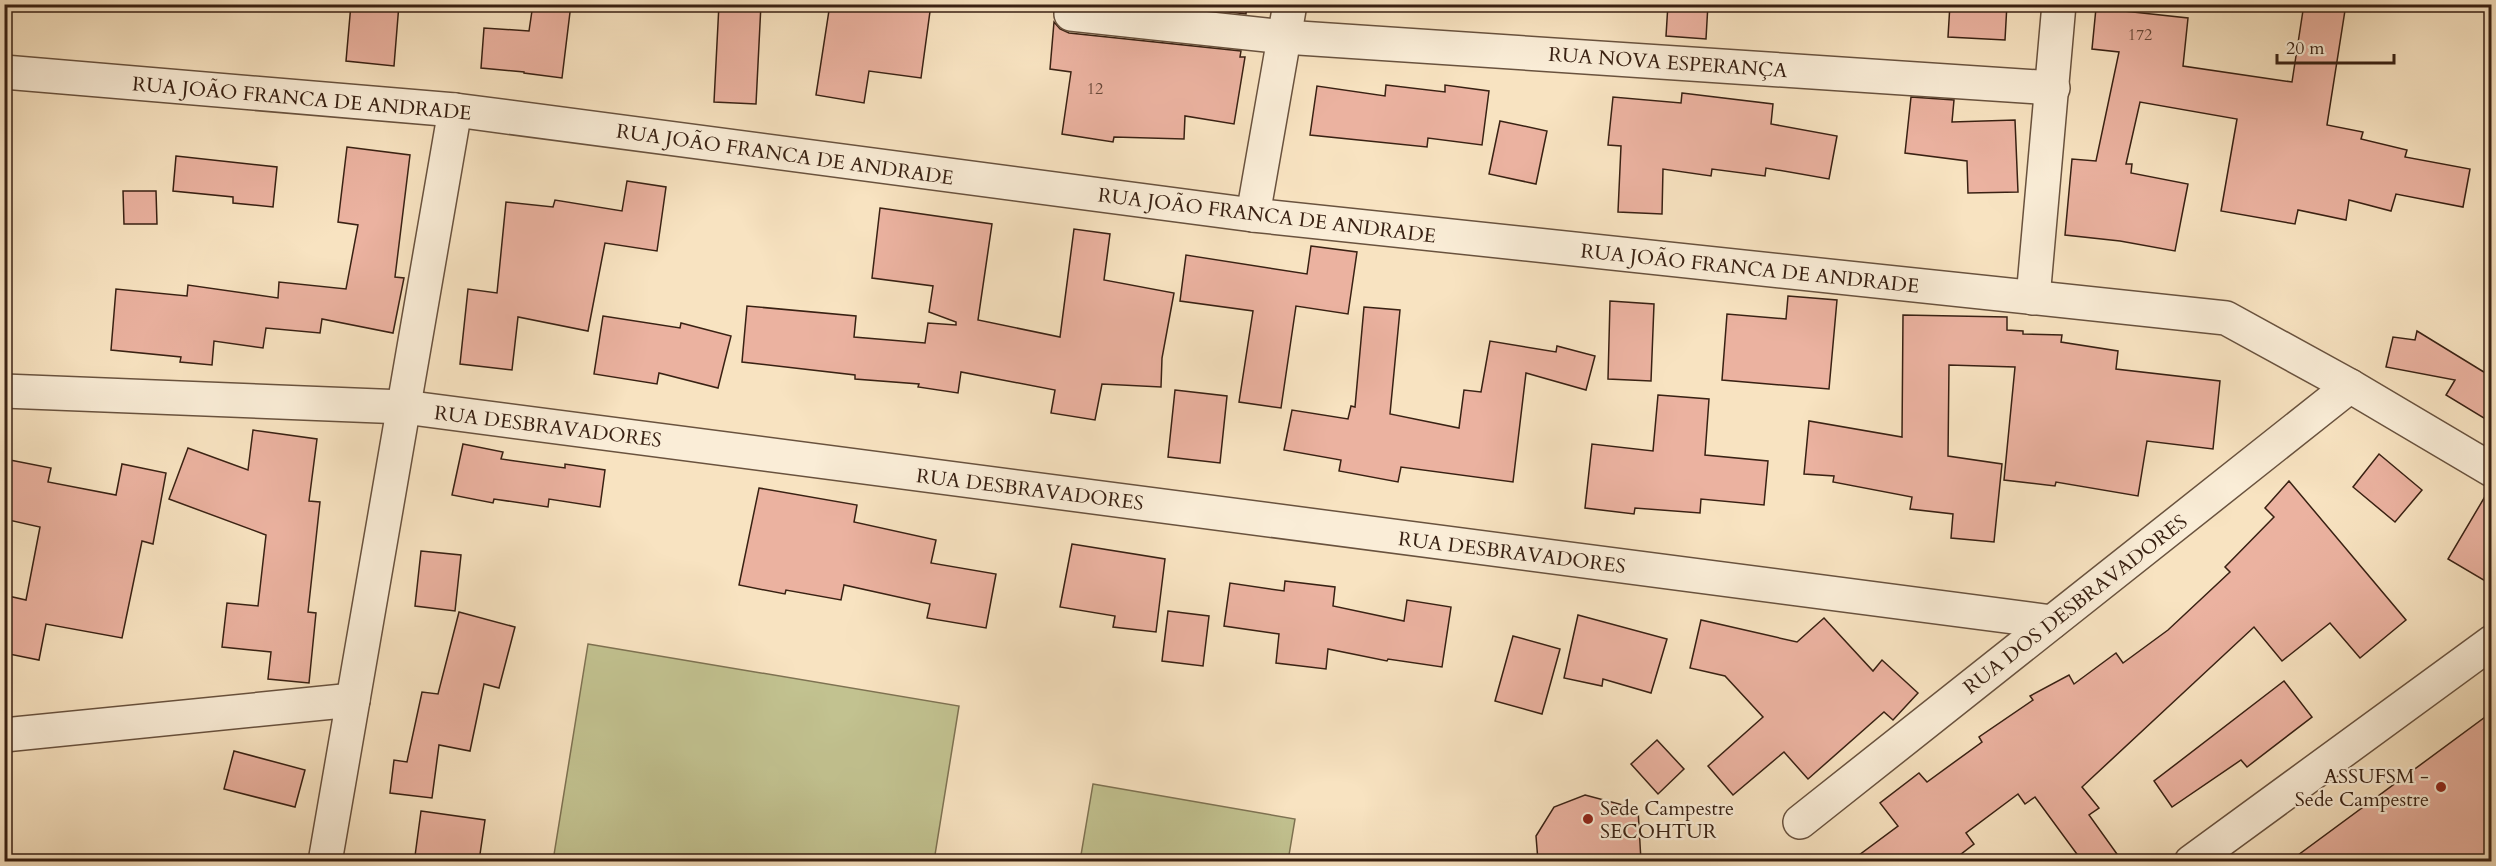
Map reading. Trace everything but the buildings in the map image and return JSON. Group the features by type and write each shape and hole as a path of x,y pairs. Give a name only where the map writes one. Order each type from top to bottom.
{"street":[{"path":"1252,215 1290,4"},
{"path":"2033,298 2059,4"},
{"name":"RUA NOVA ESPERANÇA","path":"1071,14 1284,37 2053,88"},
{"name":"RUA JOÃO FRANCA DE ANDRADE","path":"4,72 455,110 1252,215 2226,318 2350,386 2492,470"},
{"path":"326,861 455,110"},
{"name":"RUA DOS DESBRAVADORES","path":"1800,822 2350,386"},
{"name":"RUA DESBRAVADORES","path":"4,391 404,407 2052,622"},
{"path":"2191,861 2492,642"},
{"path":"4,735 353,700"}],"green space":[{"path":"588,644 959,706 934,861 553,861"},
{"path":"1093,784 1295,819 1288,861 1080,861"}],"place":[{"name":"ASSUFSM - Sede Campestre","path":"2441,787"},
{"name":"Sede Campestre SECOHTUR","path":"1588,819"}]}
